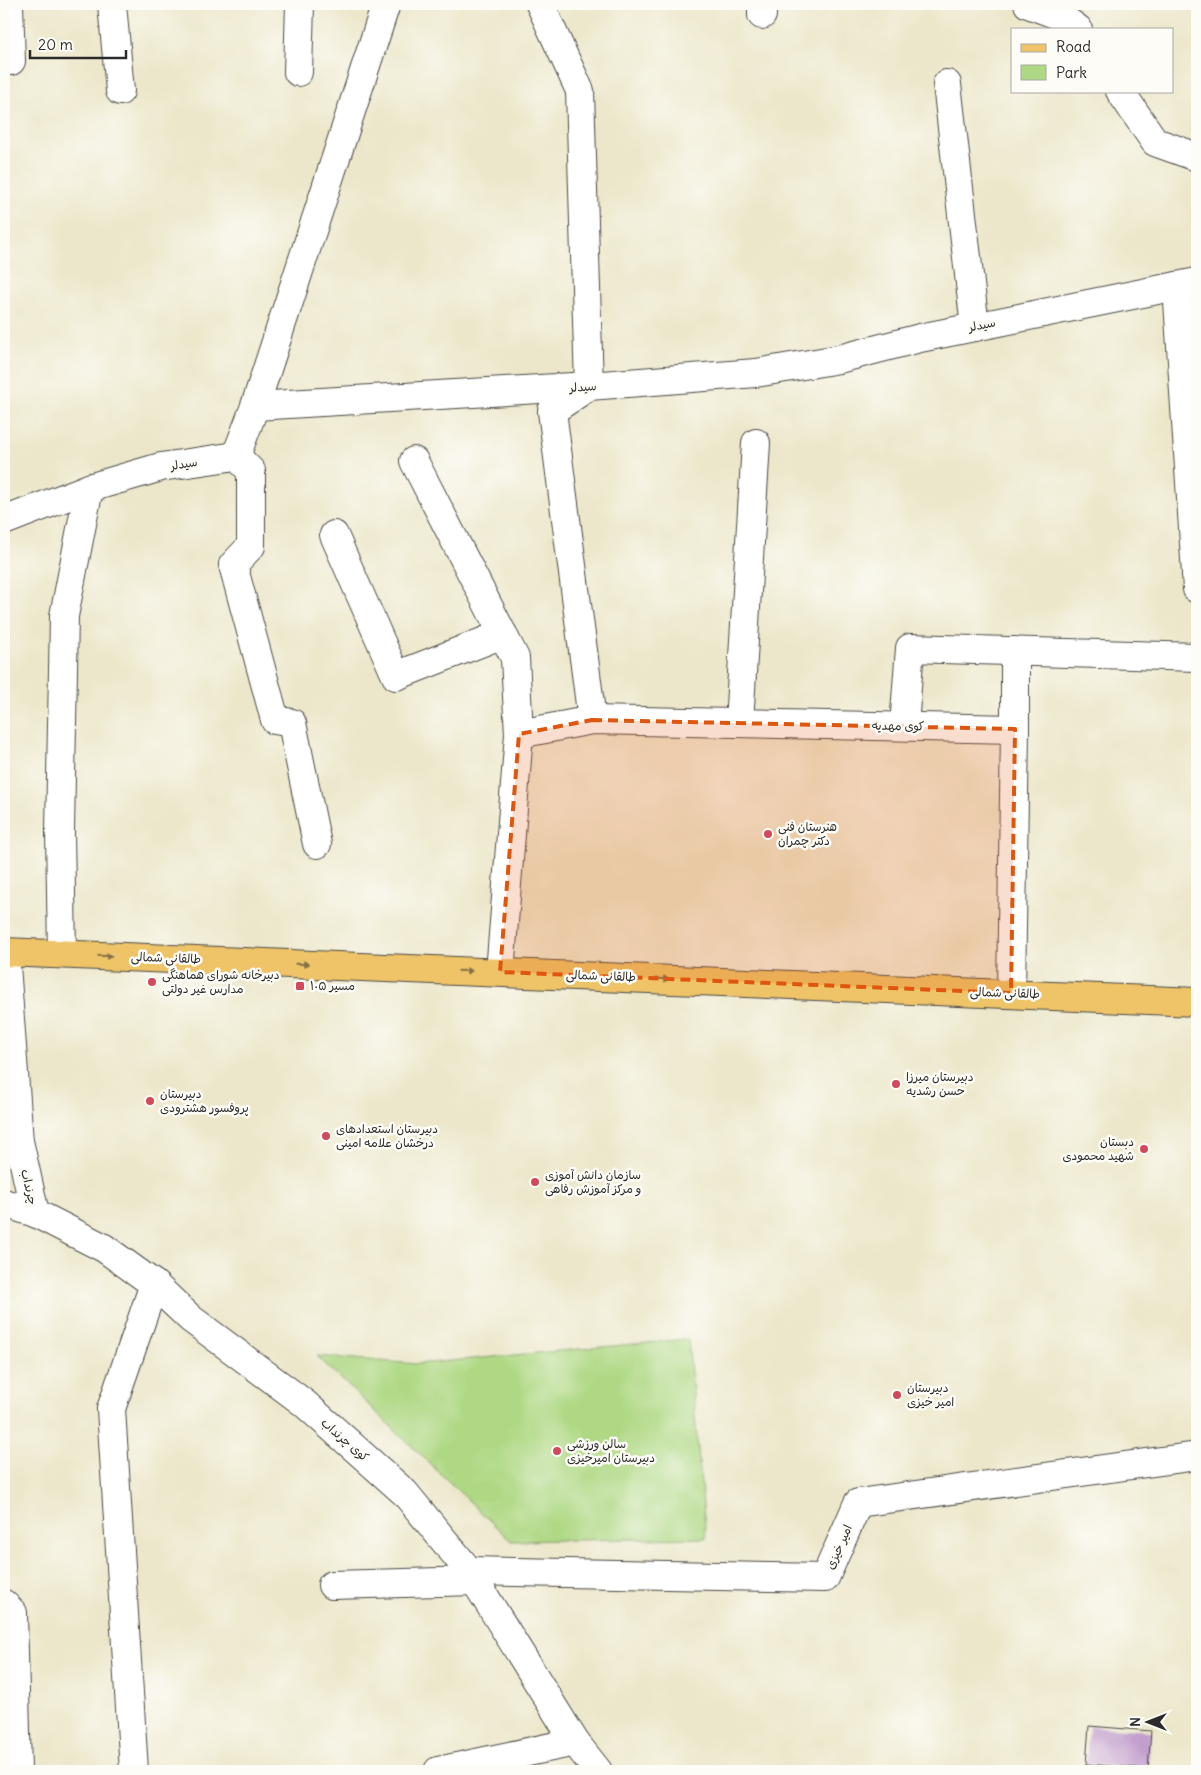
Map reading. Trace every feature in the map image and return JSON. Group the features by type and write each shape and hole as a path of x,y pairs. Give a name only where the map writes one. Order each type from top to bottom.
{"main road":[{"name":"طالقانی شمالی","path":"5,952 1197,1002"}],"street":[{"path":"9,4 11,61"},
{"path":"112,4 120,91"},
{"path":"298,72 300,4"},
{"path":"318,844 292,723 275,720 233,565 250,546 250,471 236,456 255,406 386,4"},
{"path":"540,4 580,91 589,386 552,411 592,720"},
{"path":"1028,4 1060,16 1077,28"},
{"path":"947,84 975,327"},
{"path":"1121,92 1155,142 1197,157"},
{"path":"1187,284 1197,589"},
{"name":"سیدلر","path":"255,406 589,386 756,373 839,359 920,338 1187,284"},
{"path":"739,723 756,443"},
{"name":"سیدلر","path":"4,521 89,488 161,467 236,456"},
{"path":"414,460 515,658 519,734 500,972"},
{"path":"62,954 60,831 64,616 89,488"},
{"path":"334,535 396,676 503,634"},
{"path":"904,726 910,648 1197,657"},
{"path":"1011,993 1015,651"},
{"name":"کوی ‌‌‌مهدیه","path":"519,734 592,720 1015,729"},
{"name":"چرنداب","path":"5,952 11,1146 35,1213"},
{"name":"کوی چرنداب","path":"4,1203 35,1213 104,1248 154,1284 191,1319 304,1404 405,1493 473,1576 575,1742 598,1771"},
{"path":"134,1771 111,1409 154,1284"},
{"name":"امیر خیزی","path":"473,1576 825,1578 858,1503 1197,1456"},
{"path":"332,1585 473,1576"},
{"path":"4,1604 13,1613 17,1771"},
{"path":"438,1771 575,1742"}],"highlighted area":[{"path":"592,720 1015,729 1011,993 500,972 519,734"}],"green space":[{"name":"سالن ورزشی دبیرستان امیرخیزی","path":"688,1339 706,1538 511,1541 317,1356 417,1364"}],"building":[{"path":"1089,1726 1151,1731 1148,1769 1086,1764"}],"place":[{"name":"هنرستان فنی دکتر چمران","path":"768,834"},
{"name":"دبیرخانه شورای هماهنگی مدارس غیر دولتی","path":"152,982"},
{"name":"مسیر ۱۰۵","path":"300,986"},
{"name":"دبیرستان میرزا حسن رشدیه","path":"896,1084"},
{"name":"دبیرستان پروفسور هشترودی","path":"150,1101"},
{"name":"دبیرستان استعدادهای درخشان علامه امینی","path":"326,1136"},
{"name":"دبستان شهید محمودی","path":"1144,1149"},
{"name":"سازمان دانش آموزی و مرکز آموزش رفاهی","path":"535,1182"},
{"name":"دبیرستان امیر خیزی","path":"897,1395"},
{"name":"سالن ورزشی دبیرستان امیرخیزی","path":"557,1451"}]}
